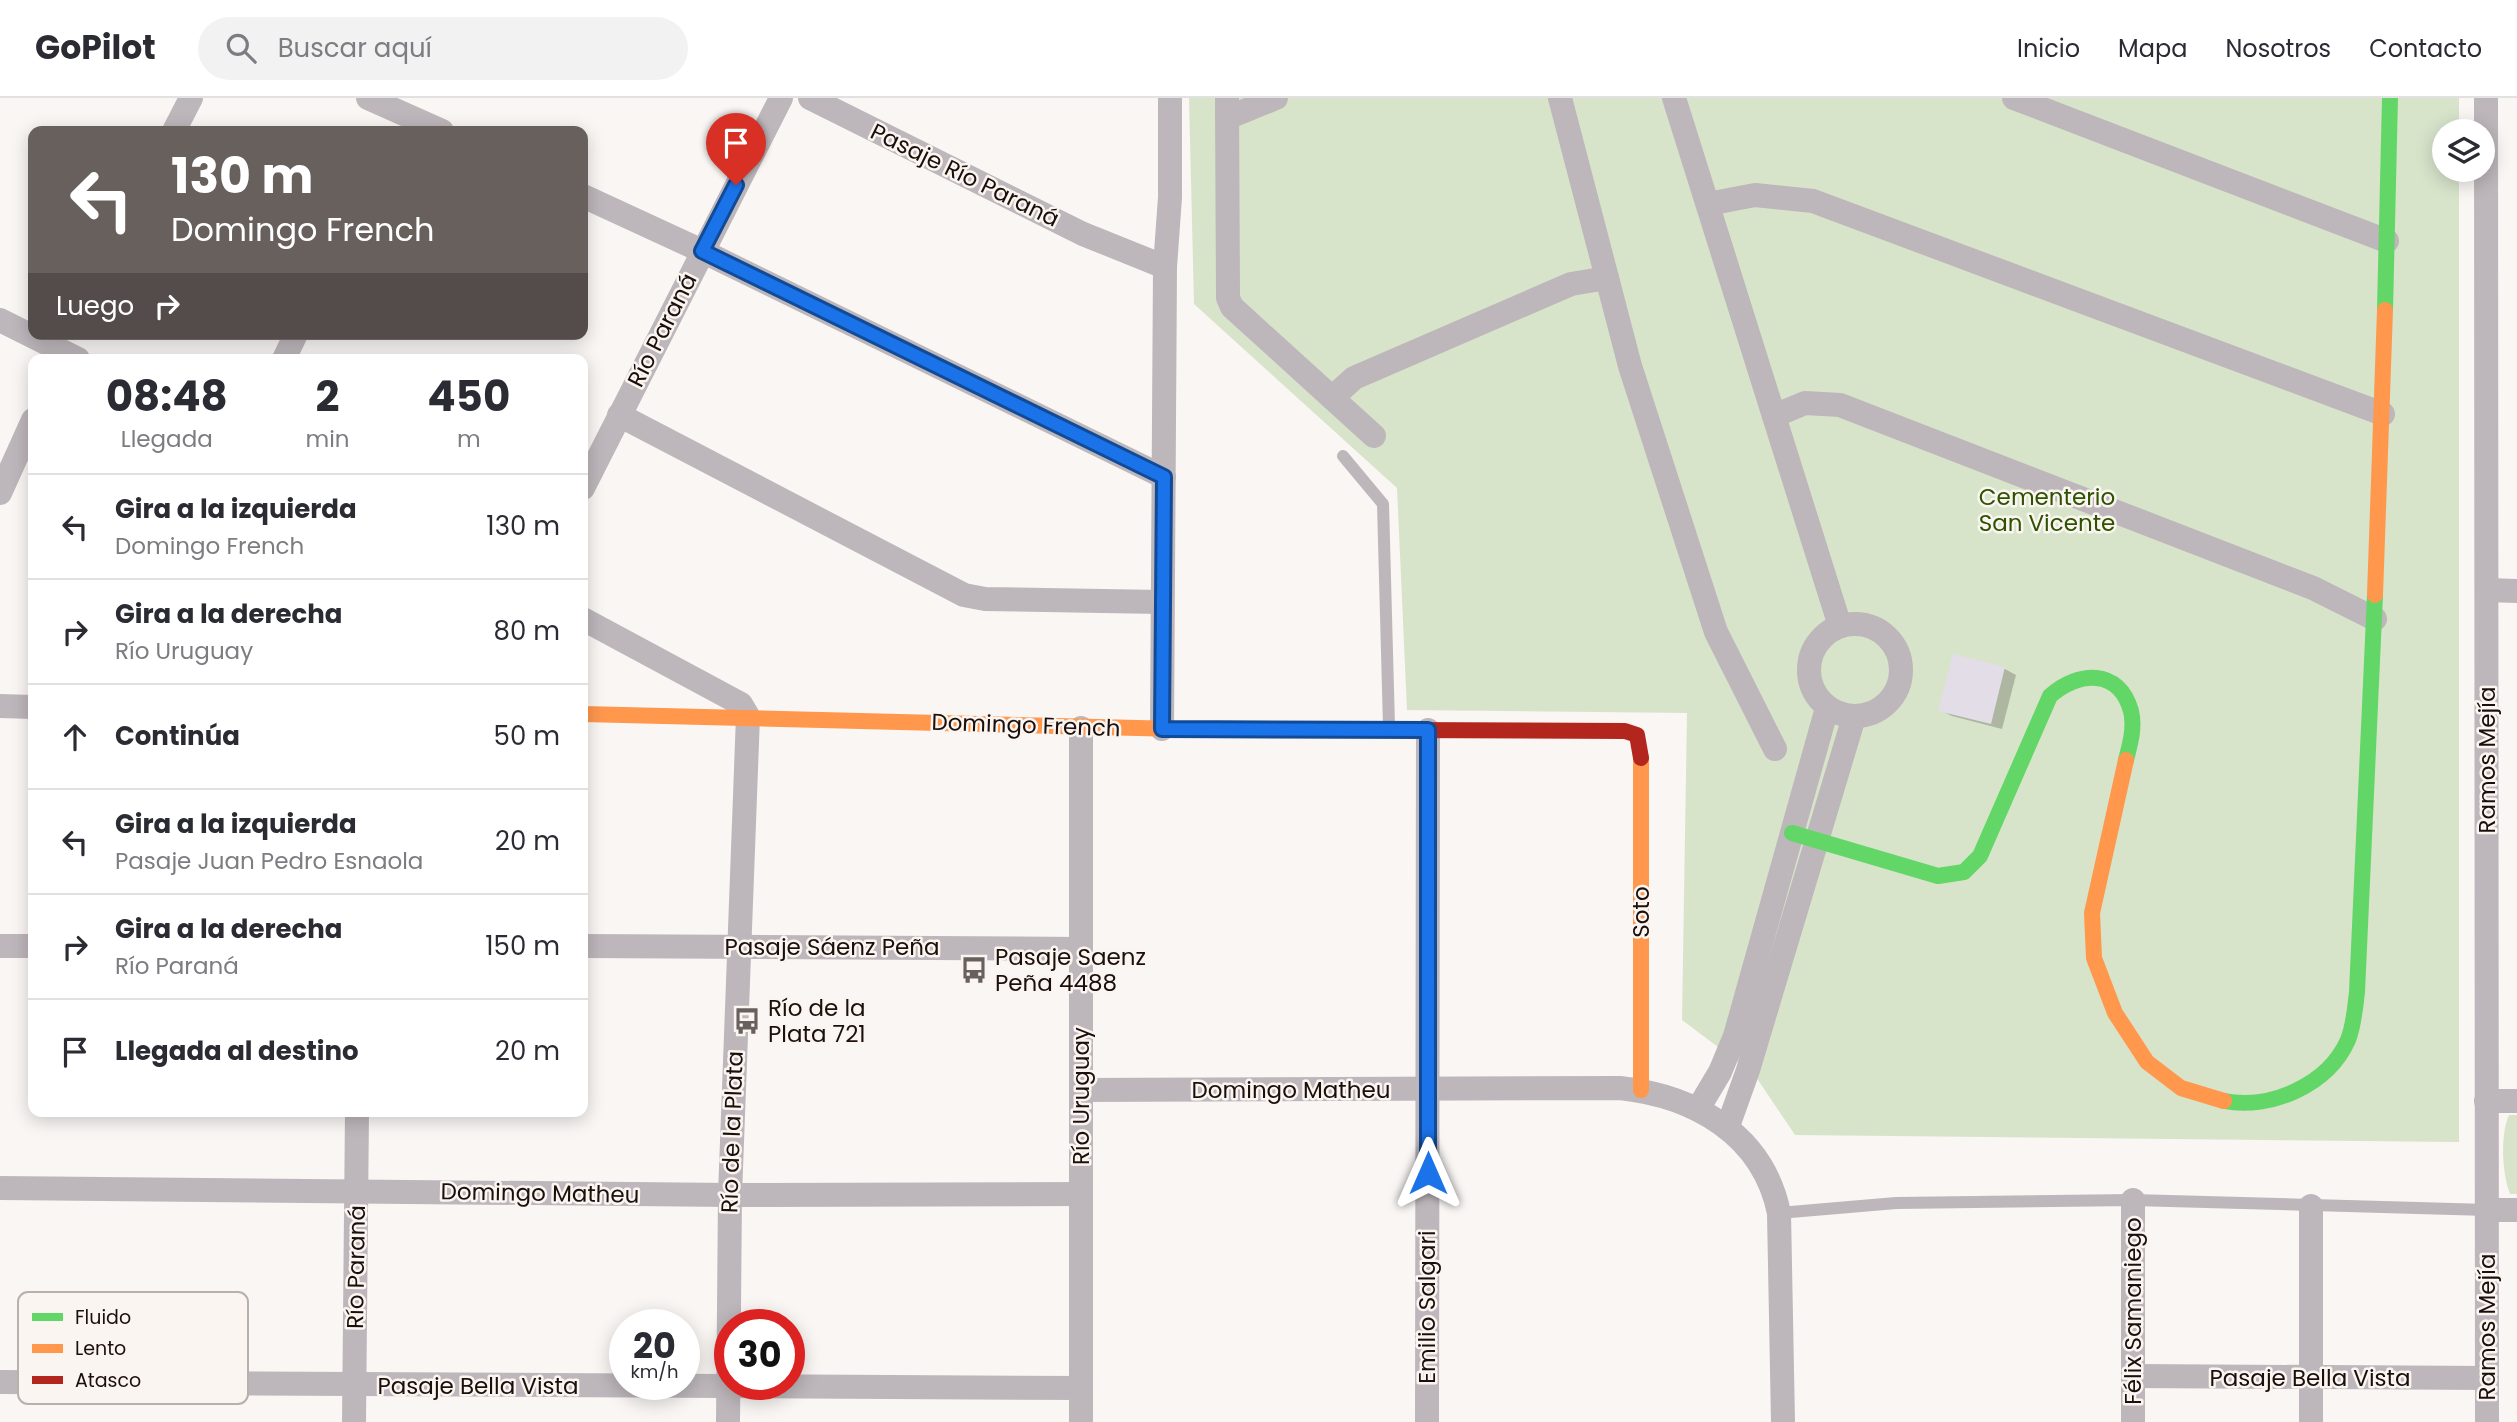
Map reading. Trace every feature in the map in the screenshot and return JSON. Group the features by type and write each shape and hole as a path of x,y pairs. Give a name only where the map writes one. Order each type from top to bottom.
{"street":[{"path":"177,126 191,98"},
{"path":"368,98 430,126"},
{"name":"Río Paraná","path":"588,478 781,98"},
{"name":"Pasaje Río Paraná","path":"810,98 1083,234 1165,267"},
{"path":"1162,729 1165,267 1170,197 1170,98"},
{"path":"1276,98 1227,108 1228,298 1233,307 1374,436"},
{"path":"1560,98 1630,366 1716,632 1776,749"},
{"path":"1674,98 1840,626"},
{"path":"2014,98 2387,241"},
{"path":"1792,833 1938,876 1964,872 1980,856 2050,696 2072,679 2102,678 2125,695 2133,714 2091,934 2099,974 2118,1018 2148,1065 2188,1092 2244,1103 2276,1101 2292,1096 2319,1077 2334,1062 2352,1029 2357,992 2383,414 2390,98"},
{"name":"Ramos Mejía","path":"2486,98 2487,1422"},
{"path":"1708,204 1755,195 1813,201 2383,414"},
{"path":"588,198 702,251 1164,477"},
{"path":"1332,398 1354,378 1571,284 1607,278"},
{"path":"0,320 28,333"},
{"path":"45,340 69,351"},
{"path":"1774,416 1805,403 1840,405 2313,587 2375,619"},
{"path":"619,415 964,595 985,599 1161,602"},
{"path":"0,492 28,431"},
{"path":"2487,590 2517,591"},
{"path":"588,622 741,704 748,716"},
{"path":"1856,623 1872,626 1886,635 1896,648 1901,663 1901,679 1895,695 1884,707 1870,715 1854,717 1827,708 1810,685 1810,656 1816,643 1840,626 1856,623"},
{"path":"0,706 28,707"},
{"path":"1698,1108 1720,1072 1735,1036 1827,708"},
{"name":"Domingo French","path":"588,714 748,716 1081,728 1625,731 1637,735"},
{"name":"Río de la Plata","path":"729,1309 730,1195 748,716"},
{"path":"1728,1126 1748,1070 1854,717"},
{"name":"Río Uruguay","path":"1081,728 1081,1422"},
{"name":"Emilio Salgari","path":"1427,1422 1428,730"},
{"name":"Soto","path":"1637,735 1641,750 1641,1090"},
{"path":"0,946 28,946"},
{"name":"Pasaje Sáenz Peña","path":"588,946 1081,949"},
{"name":"Domingo Matheu","path":"1081,1090 1641,1090 1698,1108 1728,1126 1769,1180 1779,1213"},
{"path":"2486,1101 2517,1101"},
{"name":"Río Paraná","path":"354,1422 357,1117"},
{"name":"Domingo Matheu","path":"0,1188 730,1195 1081,1194"},
{"name":"Félix Samaniego","path":"2133,1200 2133,1422"},
{"path":"2311,1206 2311,1422"},
{"path":"2488,1210 2517,1210"},
{"path":"1779,1213 1783,1422"},
{"name":"Pasaje Bella Vista","path":"2133,1376 2487,1378"},
{"name":"Pasaje Bella Vista","path":"0,1382 18,1382"},
{"name":"Pasaje Bella Vista","path":"248,1384 714,1388"},
{"name":"Pasaje Bella Vista","path":"805,1388 1081,1388"},
{"name":"Río de la Plata","path":"728,1422 729,1400"}],"lane":[{"path":"1343,456 1383,504 1389,730"},
{"path":"1779,1213 1895,1203 2133,1200 2488,1210"}],"green space":[{"name":"Cementerio San Vicente","path":"1189,98 2459,98 2459,119 2432,119 2432,182 2459,182 2459,1142 1795,1135 1754,1074 1682,1020 1687,713 1407,710 1397,488 1194,304"},
{"path":"2509,1115 2517,1115 2517,1194 2510,1194 2504,1165 2504,1133"}],"building":[{"path":"1953,654 2005,667 1991,724 1938,711"}],"traffic: fast":[{"path":"2385,310 2390,98"},
{"path":"2224,1101 2260,1102 2296,1091 2327,1070 2339,1056 2350,1034 2357,992 2375,595"},
{"path":"1792,833 1938,876 1964,872 1980,856 2050,696 2085,678 2107,681 2117,687 2125,697 2131,711 2132,724 2126,760"}],"traffic: slow":[{"path":"2375,595 2385,310"},
{"path":"588,714 1178,729"},
{"path":"1641,758 1641,1090"},
{"path":"2126,760 2092,913 2094,958 2115,1013 2147,1062 2181,1088 2224,1101"}],"traffic: jam":[{"path":"1178,729 1625,731 1637,735 1641,758"}],"place":[{"name":"Pasaje Saenz Peña 4488","path":"974,970"},
{"name":"Río de la Plata 721","path":"747,1021"}],"route":[{"path":"736,185 702,251 1164,477 1162,729 1428,730 1428,1173"}]}
